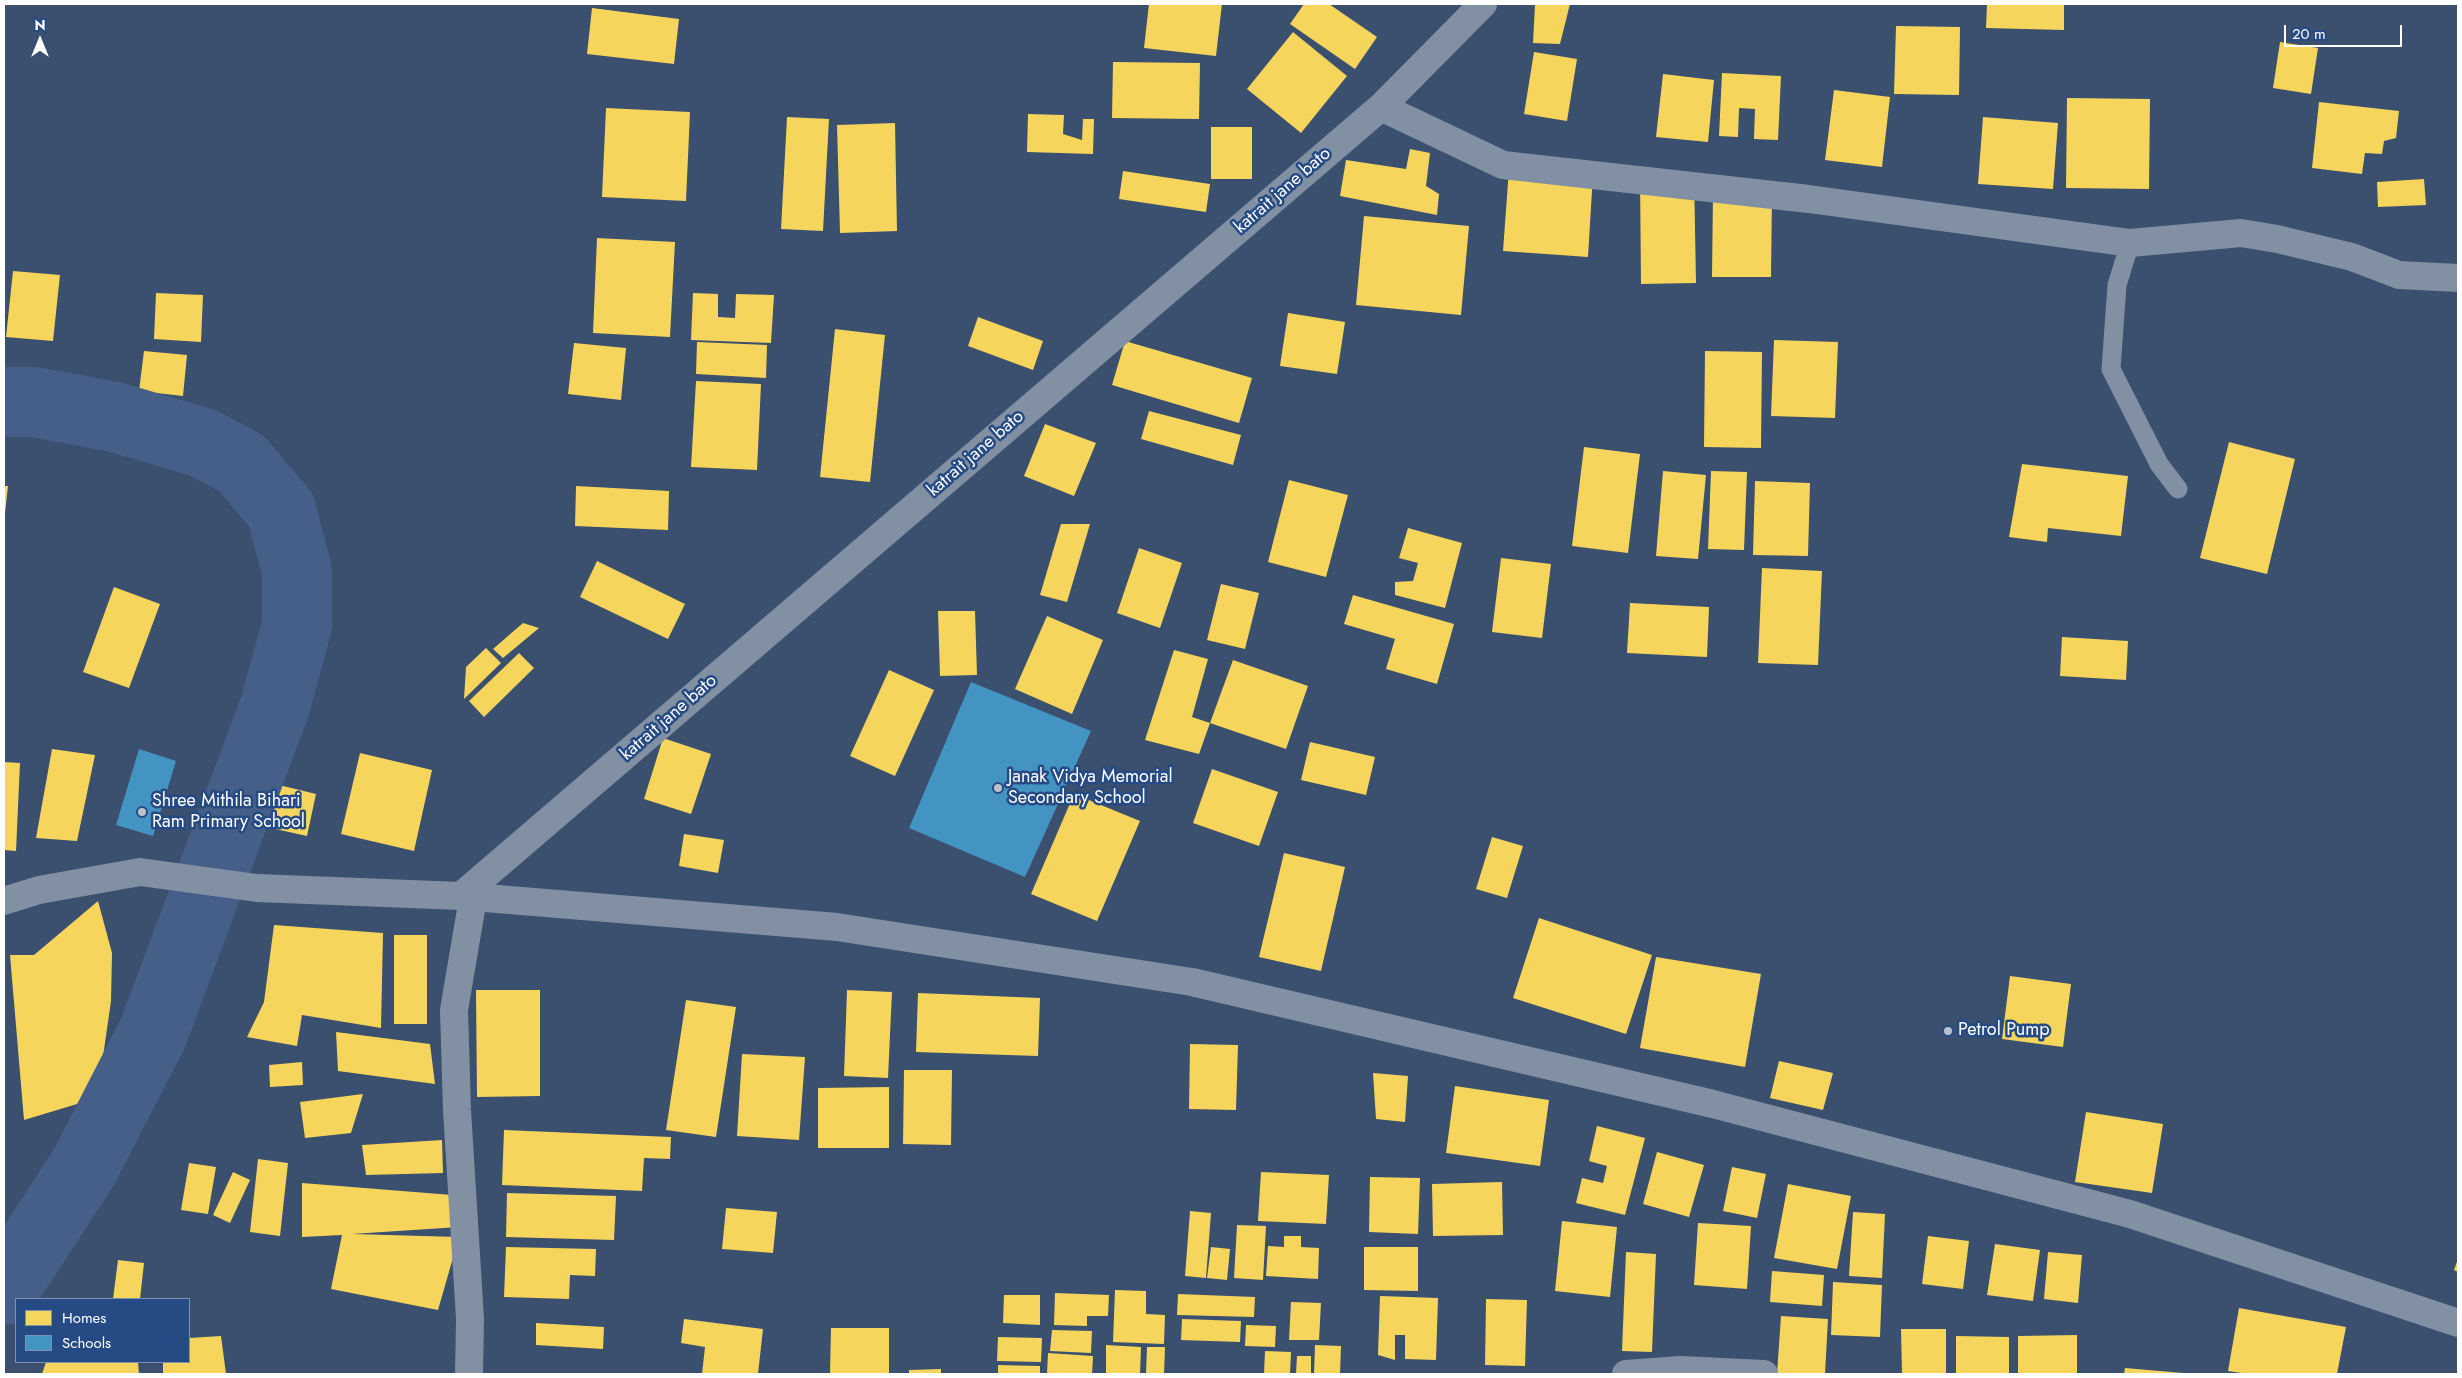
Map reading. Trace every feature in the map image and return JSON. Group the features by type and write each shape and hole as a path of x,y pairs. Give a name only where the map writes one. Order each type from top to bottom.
{"street":[{"name":"katrait jane bato","path":"467,897 1381,107 1483,4"},
{"path":"1381,107 1503,165 1799,198 2130,243 2240,233 2277,239 2352,256 2399,275 2458,278"},
{"path":"4,901 39,890 140,872 257,888 467,897 837,927 1192,982 1714,1104 2120,1212 2458,1323"},
{"path":"467,897 454,1010 457,1110 470,1319 469,1374"},
{"path":"1626,1374 1680,1370 1764,1374"}],"lane":[{"path":"2130,243 2117,284 2111,369 2159,464 2178,489"}],"building: Homes":[{"path":"1149,4 1222,4 1216,56 1144,48"},
{"path":"1304,4 1329,4 1377,37 1355,69 1290,24"},
{"path":"1535,4 1570,4 1560,44 1533,43"},
{"path":"1987,4 2064,4 2064,30 1986,28"},
{"path":"592,8 679,19 674,64 587,54"},
{"path":"1896,26 1960,27 1959,95 1894,94"},
{"path":"1293,32 1347,76 1301,133 1247,89"},
{"path":"2280,42 2318,48 2311,94 2273,88"},
{"path":"1534,52 1577,59 1567,121 1524,114"},
{"path":"1113,62 1200,63 1199,119 1112,118"},
{"path":"1722,73 1781,76 1778,140 1754,139 1755,109 1739,108 1738,137 1719,136"},
{"path":"1663,74 1714,80 1708,142 1656,137"},
{"path":"1834,90 1890,97 1882,167 1825,160"},
{"path":"2067,98 2150,99 2149,189 2066,188"},
{"path":"2319,102 2399,111 2396,138 2384,141 2382,154 2365,153 2362,174 2312,168"},
{"path":"606,108 690,112 686,201 602,197"},
{"path":"1028,114 1064,115 1063,134 1082,140 1083,119 1094,119 1093,154 1027,152"},
{"path":"787,117 829,119 823,231 781,229"},
{"path":"1983,117 2058,123 2053,189 1978,184"},
{"path":"895,123 897,231 840,233 837,125"},
{"path":"1211,127 1252,127 1252,179 1211,179"},
{"path":"1410,149 1430,153 1426,186 1439,194 1437,215 1340,196 1346,160 1406,169"},
{"path":"1509,169 1593,174 1588,257 1503,251"},
{"path":"1123,171 1210,184 1206,212 1119,199"},
{"path":"1694,174 1696,283 1641,284 1640,175"},
{"path":"2424,179 2426,205 2378,207 2377,182"},
{"path":"1713,192 1772,193 1771,277 1712,277"},
{"path":"1364,216 1469,226 1461,315 1356,305"},
{"path":"597,238 675,242 670,337 593,333"},
{"path":"13,271 60,275 53,341 6,337"},
{"path":"156,293 203,295 201,342 154,339"},
{"path":"693,293 718,294 718,317 735,318 736,294 774,295 771,343 691,340"},
{"path":"1288,313 1345,322 1337,374 1280,366"},
{"path":"978,317 1043,341 1033,370 968,346"},
{"path":"835,329 885,335 870,482 820,477"},
{"path":"1774,340 1838,342 1835,418 1771,416"},
{"path":"1125,341 1252,378 1239,423 1112,385"},
{"path":"697,342 767,345 766,378 696,374"},
{"path":"574,343 626,348 621,400 568,394"},
{"path":"144,351 187,355 183,396 139,391"},
{"path":"1705,351 1762,352 1761,448 1704,447"},
{"path":"696,381 761,384 757,470 691,467"},
{"path":"1149,411 1241,435 1233,465 1141,439"},
{"path":"1045,424 1096,443 1074,496 1024,476"},
{"path":"2229,442 2295,459 2267,574 2200,558"},
{"path":"1584,447 1640,454 1628,553 1572,546"},
{"path":"2022,464 2128,476 2121,536 2048,528 2047,542 2009,537"},
{"path":"1663,471 1706,475 1698,559 1656,556"},
{"path":"1711,471 1747,472 1744,550 1708,549"},
{"path":"1289,480 1348,495 1326,577 1268,562"},
{"path":"1755,481 1810,483 1808,556 1753,555"},
{"path":"4,486 8,486 5,513 4,513"},
{"path":"576,486 669,491 668,530 575,526"},
{"path":"1061,524 1090,524 1067,602 1040,595"},
{"path":"1408,528 1462,543 1445,608 1395,595 1395,582 1413,581 1418,563 1399,558"},
{"path":"1139,548 1182,563 1160,628 1117,613"},
{"path":"1501,558 1551,564 1542,638 1492,632"},
{"path":"597,561 685,604 668,639 580,597"},
{"path":"1762,568 1822,571 1818,665 1758,663"},
{"path":"1221,584 1259,593 1245,649 1207,640"},
{"path":"114,587 160,604 129,688 83,672"},
{"path":"1353,595 1454,624 1437,684 1386,669 1395,639 1344,624"},
{"path":"1630,603 1709,607 1707,657 1627,653"},
{"path":"938,611 975,611 977,675 940,676"},
{"path":"1047,616 1103,640 1072,714 1015,689"},
{"path":"523,623 539,628 503,658 493,649"},
{"path":"2062,637 2128,641 2126,680 2060,676"},
{"path":"486,648 501,663 464,699 466,667"},
{"path":"1174,650 1208,659 1192,717 1210,723 1199,754 1145,740"},
{"path":"519,653 534,668 484,717 469,701"},
{"path":"1233,660 1308,686 1286,749 1210,723"},
{"path":"889,670 934,690 895,776 850,756"},
{"path":"663,738 711,754 691,814 644,799"},
{"path":"1310,742 1375,757 1366,795 1301,780"},
{"path":"52,749 95,755 77,841 36,838"},
{"path":"360,753 432,770 414,851 341,834"},
{"path":"4,762 20,763 16,851 4,850"},
{"path":"1212,769 1278,792 1259,846 1193,823"},
{"path":"275,784 316,794 307,836 266,827"},
{"path":"1074,794 1140,821 1097,921 1031,894"},
{"path":"684,834 724,840 718,873 679,866"},
{"path":"1492,837 1523,846 1507,898 1476,889"},
{"path":"1284,853 1345,867 1321,971 1259,957"},
{"path":"98,901 112,953 111,1001 97,1098 24,1120 10,955 34,955"},
{"path":"1539,918 1652,955 1626,1034 1513,998"},
{"path":"274,925 383,933 381,1028 302,1015 297,1046 247,1037 264,1002"},
{"path":"394,935 427,935 427,1024 394,1024"},
{"path":"1656,957 1761,974 1745,1067 1640,1048"},
{"path":"2010,976 2071,984 2063,1047 2002,1039"},
{"path":"476,990 540,990 540,1096 477,1097"},
{"path":"847,990 892,992 888,1078 844,1076"},
{"path":"918,993 1040,998 1038,1056 916,1052"},
{"path":"686,1000 736,1007 716,1137 666,1130"},
{"path":"336,1032 430,1044 435,1084 338,1071"},
{"path":"1190,1044 1238,1045 1236,1110 1189,1109"},
{"path":"742,1054 805,1057 799,1140 737,1136"},
{"path":"1779,1061 1833,1073 1823,1110 1770,1098"},
{"path":"302,1062 303,1085 270,1087 269,1065"},
{"path":"904,1070 952,1070 951,1145 903,1144"},
{"path":"1373,1073 1408,1076 1405,1122 1376,1119"},
{"path":"1455,1086 1549,1100 1540,1166 1446,1153"},
{"path":"889,1087 889,1148 818,1148 818,1088"},
{"path":"363,1094 351,1133 305,1138 300,1102"},
{"path":"2086,1112 2163,1124 2152,1193 2075,1182"},
{"path":"1597,1126 1645,1138 1625,1215 1576,1203 1582,1178 1603,1183 1607,1166 1589,1161"},
{"path":"504,1130 671,1137 670,1159 644,1158 642,1191 502,1185"},
{"path":"442,1140 443,1173 366,1175 362,1145"},
{"path":"1657,1152 1704,1165 1689,1217 1643,1204"},
{"path":"258,1159 288,1163 280,1236 250,1232"},
{"path":"189,1163 216,1167 208,1214 181,1210"},
{"path":"1732,1167 1766,1174 1757,1218 1723,1211"},
{"path":"233,1172 250,1180 230,1223 213,1215"},
{"path":"1261,1172 1329,1175 1326,1224 1258,1221"},
{"path":"1370,1177 1420,1178 1418,1234 1369,1232"},
{"path":"1502,1182 1503,1235 1433,1236 1432,1184"},
{"path":"302,1183 452,1195 459,1227 352,1234 459,1237 438,1310 331,1289 342,1235 302,1237"},
{"path":"1788,1184 1851,1196 1837,1269 1774,1258"},
{"path":"507,1193 616,1196 614,1240 506,1237"},
{"path":"726,1208 777,1212 773,1253 722,1249"},
{"path":"1190,1211 1211,1213 1206,1278 1185,1276"},
{"path":"1853,1212 1885,1214 1882,1278 1849,1276"},
{"path":"1562,1221 1617,1227 1610,1297 1555,1291"},
{"path":"1698,1223 1751,1226 1747,1289 1694,1285"},
{"path":"1237,1225 1266,1226 1263,1280 1234,1278"},
{"path":"1284,1236 1301,1236 1301,1247 1319,1248 1318,1279 1266,1276 1268,1246 1284,1247"},
{"path":"1928,1236 1969,1241 1963,1289 1922,1284"},
{"path":"1995,1244 2040,1250 2033,1301 1987,1295"},
{"path":"506,1247 596,1249 595,1276 570,1275 569,1299 504,1297"},
{"path":"1211,1247 1230,1249 1227,1280 1207,1278"},
{"path":"1364,1247 1418,1247 1418,1291 1364,1290"},
{"path":"1626,1252 1656,1254 1652,1352 1622,1351"},
{"path":"2048,1252 2082,1255 2078,1303 2044,1299"},
{"path":"2458,1259 2458,1272 2454,1270"},
{"path":"118,1260 144,1263 140,1298 113,1298"},
{"path":"1772,1271 1824,1275 1822,1306 1770,1302"},
{"path":"1833,1282 1882,1285 1880,1337 1831,1335"},
{"path":"1115,1290 1146,1291 1146,1314 1165,1315 1164,1344 1113,1342"},
{"path":"1055,1293 1109,1295 1108,1316 1087,1316 1087,1326 1054,1325"},
{"path":"1178,1294 1255,1297 1254,1317 1177,1315"},
{"path":"1004,1295 1040,1295 1040,1325 1003,1323"},
{"path":"1380,1296 1438,1298 1436,1360 1405,1359 1405,1335 1395,1335 1395,1360 1378,1355"},
{"path":"1486,1299 1527,1300 1525,1366 1485,1365"},
{"path":"1291,1302 1321,1303 1319,1340 1289,1340"},
{"path":"2239,1308 2346,1327 2337,1374 2248,1374 2228,1371"},
{"path":"1781,1316 1828,1319 1825,1374 1777,1374"},
{"path":"684,1319 763,1329 758,1374 702,1374 705,1347 681,1343"},
{"path":"1182,1319 1241,1321 1240,1342 1181,1340"},
{"path":"536,1323 604,1327 603,1349 536,1345"},
{"path":"1246,1325 1276,1326 1275,1347 1245,1346"},
{"path":"831,1328 889,1328 889,1374 830,1374"},
{"path":"1901,1329 1946,1329 1946,1374 1902,1374"},
{"path":"1052,1330 1092,1331 1091,1353 1050,1351"},
{"path":"2077,1335 2077,1374 2018,1374 2018,1336"},
{"path":"221,1336 226,1374 163,1374 163,1363 190,1363 190,1338"},
{"path":"1956,1336 2009,1337 2009,1374 1956,1374"},
{"path":"998,1337 1042,1338 1041,1362 997,1361"},
{"path":"1106,1345 1141,1347 1140,1374 1106,1374"},
{"path":"1315,1345 1341,1346 1340,1374 1314,1374"},
{"path":"1147,1347 1165,1347 1164,1374 1146,1374"},
{"path":"1265,1351 1291,1352 1290,1374 1264,1374"},
{"path":"1048,1353 1093,1356 1092,1374 1047,1374"},
{"path":"1297,1356 1311,1356 1311,1374 1296,1374"},
{"path":"46,1363 138,1363 139,1374 42,1374"},
{"path":"998,1365 1040,1366 1040,1374 998,1374"},
{"path":"2125,1368 2183,1373 2183,1374 2124,1374"},
{"path":"941,1369 941,1374 909,1374 909,1370"}],"building: Schools":[{"path":"971,682 1091,731 1025,877 909,828"},
{"path":"139,749 176,761 153,836 116,825"}],"waterway":[{"path":"4,402 34,402 115,417 203,443 241,463 281,510 297,571 297,625 275,706 153,1033 84,1167 4,1290"}],"place":[{"name":"Janak Vidya Memorial Secondary School","path":"998,788"},
{"name":"Shree Mithila Bihari Ram Primary School","path":"142,812"},
{"name":"Petrol Pump","path":"1948,1031"}]}
